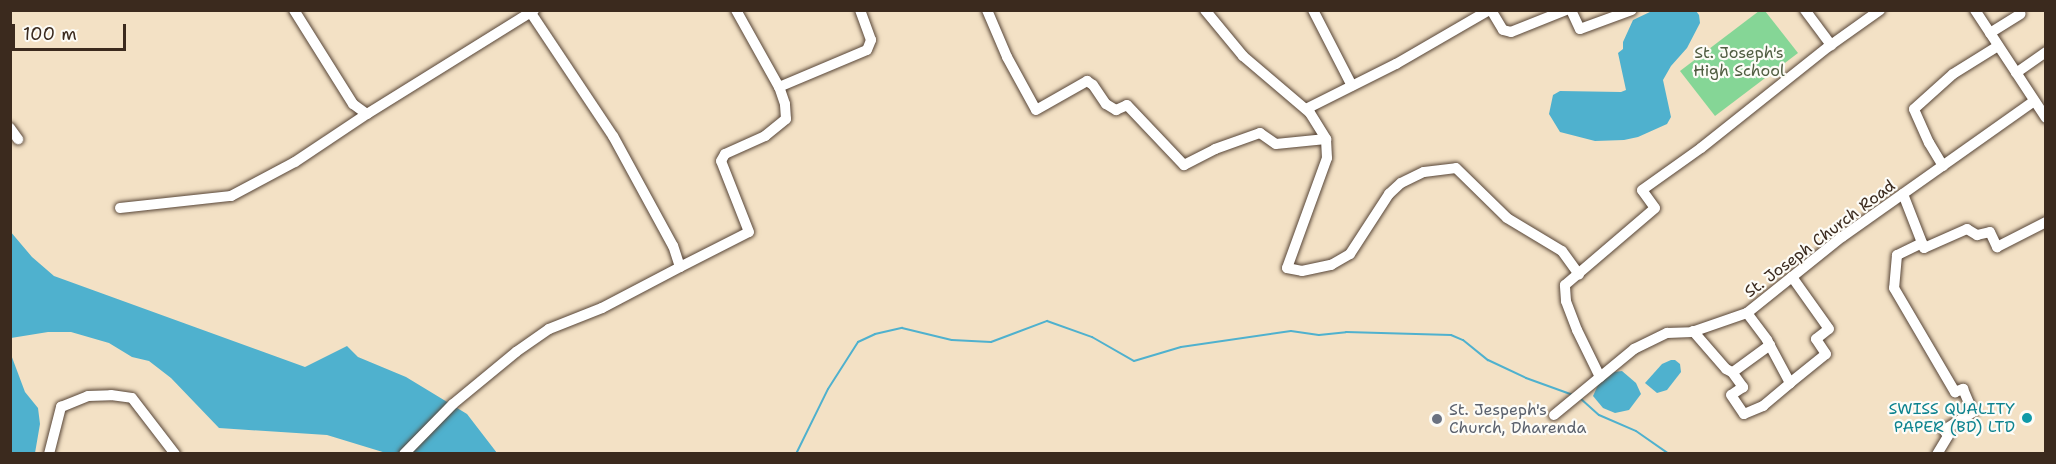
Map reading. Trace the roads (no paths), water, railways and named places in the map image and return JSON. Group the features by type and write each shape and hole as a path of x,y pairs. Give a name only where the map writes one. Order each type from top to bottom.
{"street":[{"path":"294,10 353,104 367,114"},
{"path":"404,453 453,404 516,352 549,329 602,308 749,232 721,161 725,154 765,136 786,119 785,104 779,87 736,10"},
{"path":"779,87 867,50 871,40 860,10"},
{"path":"987,10 1007,57 1036,110 1088,81 1094,85 1106,104 1116,110 1127,105 1184,165 1215,149 1260,133 1276,144 1326,139"},
{"path":"1205,10 1243,56 1306,110 1322,130 1326,139 1327,159 1287,268 1302,271 1331,265 1350,254 1389,194 1401,183 1424,171 1456,168 1507,218 1562,251 1579,274"},
{"path":"1314,10 1352,86"},
{"path":"1306,110 1490,10 1503,30 1511,32 1569,10 1580,29 1632,10"},
{"path":"1805,10 1831,45"},
{"path":"1600,377 1566,301 1565,285 1655,208 1642,190 1701,148 1831,45 1880,10"},
{"path":"1975,10 2046,118"},
{"path":"120,208 231,196 294,162 367,114 533,12 613,136 674,246 680,267"},
{"path":"1990,33 2020,14"},
{"path":"1943,166 1929,143 1914,109 1953,74 1998,46"},
{"path":"2016,73 2046,52"},
{"name":"St. Joseph Church Road","path":"1554,415 1642,345 1667,333 1693,331 1747,313 1842,237 2034,101"},
{"path":"10,128 18,139"},
{"path":"1903,194 1924,248 1967,229 1977,235 1990,232 1997,247 2046,222"},
{"path":"1922,243 1897,255 1894,288 1955,392 1963,389 1973,412 1944,430 1948,436 1937,453"},
{"path":"1693,331 1743,387 1731,395 1744,414 1763,406 1826,354 1816,339 1829,329 1792,277"},
{"path":"1747,313 1770,345 1790,383"},
{"path":"1732,372 1770,345"},
{"path":"49,453 61,407 88,396 111,395 132,398 175,453"}],"water":[{"path":"1652,11 1696,11 1699,15 1700,23 1687,48 1671,66 1663,80 1671,117 1667,124 1638,137 1624,140 1595,141 1560,132 1549,114 1553,95 1560,91 1621,92 1626,90 1618,53 1623,49 1623,42 1633,20"},
{"path":"10,231 32,257 54,276 305,367 347,346 358,357 406,377 467,414 497,453 386,453 327,435 219,428 171,378 149,361 132,357 109,343 71,332 48,332 11,338"},
{"path":"10,352 25,392 38,408 40,424 35,453 11,453"},
{"path":"1671,360 1680,364 1681,372 1667,390 1657,393 1645,383 1662,364"},
{"path":"1622,371 1636,383 1641,394 1629,410 1615,413 1603,408 1593,396 1598,385 1614,372"}],"waterway":[{"path":"796,454 828,389 858,342 875,334 902,328 952,340 991,342 1047,321 1092,337 1134,361 1181,347 1291,331 1319,335 1346,332 1451,335 1463,340 1488,360 1526,378 1573,395"},
{"path":"1581,399 1599,415 1636,431 1669,454"}],"place":[{"name":"SWISS QUALITY PAPER (BD) LTD","path":"2027,418"},
{"name":"St. Jespeph's Church, Dharenda","path":"1437,419"}],"park label":[{"name":"St. Joseph's High School","path":"1739,62"}]}
